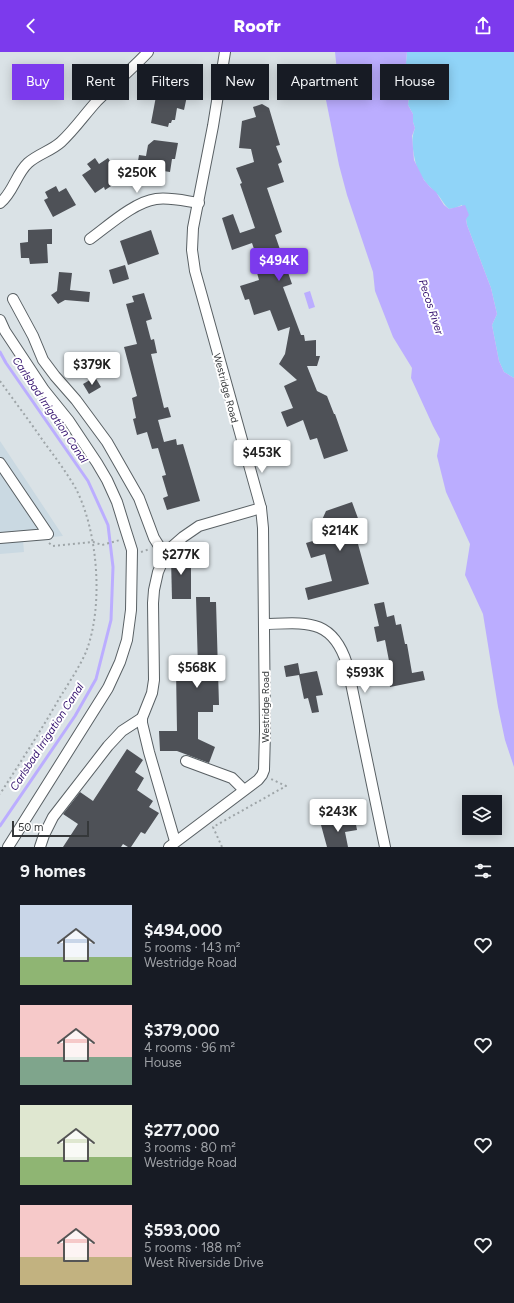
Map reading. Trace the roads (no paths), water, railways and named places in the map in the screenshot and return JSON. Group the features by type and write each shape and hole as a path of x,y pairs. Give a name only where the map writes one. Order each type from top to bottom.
{"street":[{"path":"0,203 10,191 27,165 35,158 49,151 60,143 81,122 93,105 148,52"},
{"name":"Westridge Road","path":"226,52 214,126 193,228 192,250 195,271 260,508 264,528 265,762 262,775 244,790"},
{"path":"90,239 131,210 148,201 166,198 199,203"},
{"path":"13,299 48,368 96,427 125,471 139,498 154,538 163,548"},
{"path":"0,320 5,331 44,390 69,421 104,474 117,502 132,555 131,610 127,640 120,662 108,688 8,847"},
{"path":"0,462 48,534 0,538"},
{"path":"186,761 232,778 244,790 172,844 142,718 152,693 154,680 154,590 163,548 199,526 260,508"},
{"path":"264,624 306,624 319,627 336,641 343,651 347,664 384,847"},
{"path":"40,847 53,817 108,746 122,731 142,718"}],"water":[{"name":"Pecos River","path":"335,52 407,52 406,64 380,64 380,100 409,100 408,105 413,114 415,128 412,136 414,160 424,180 436,192 444,205 449,209 465,205 469,215 466,219 467,225 491,288 497,314 492,325 499,361 504,372 514,378 514,767 505,740 498,707 483,614 465,575 470,544 446,492 437,456 440,439 411,378 412,368 393,337 375,291 373,272 347,195 339,165 326,100 372,100 372,64 336,64"},
{"path":"310,291 315,307 309,309 304,293"}],"waterway":[{"name":"Carlsbad Irrigation Canal","path":"0,352 6,363 88,481 108,525 113,567 111,620 96,679 75,716 0,826"}]}
